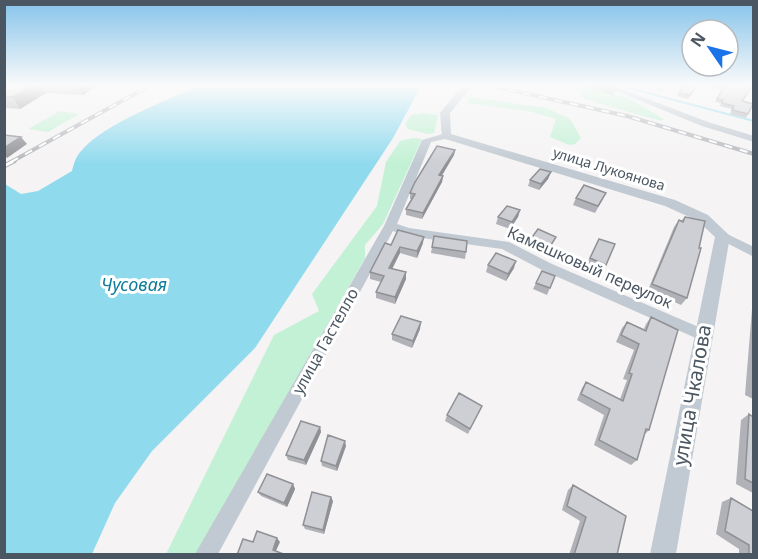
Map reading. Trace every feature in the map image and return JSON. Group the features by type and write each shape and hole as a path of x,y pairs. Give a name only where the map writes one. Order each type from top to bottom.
{"street":[{"path":"446,112 446,136"},
{"path":"675,112 753,139"},
{"name":"улица Гастелло","path":"206,555 390,226 427,140 446,136"},
{"name":"улица Лукоянова","path":"446,136 670,203 703,218 723,236 753,253"},
{"name":"Камешковый переулок","path":"390,226 407,232 505,245 547,267 703,335"},
{"name":"улица Чкалова","path":"663,555 723,236"}],"green space":[{"path":"58,112 79,114 48,132 28,129"},
{"path":"532,112 556,112 570,119 581,138 575,144 569,145 550,137 556,119"},
{"path":"629,112 652,112 664,119 661,121"},
{"path":"423,113 438,115 434,133 428,134 408,129 405,124 411,115"},
{"path":"413,138 422,139 383,224 365,245 365,258 196,554 166,554 274,335 319,311 312,294 377,206 386,162 400,141"}],"water":[{"name":"Чусовая","path":"141,112 407,112 393,138 255,348 152,451 115,503 92,554 5,554 5,184 21,194 38,191 72,171 80,152 92,140"}],"building":[{"path":"4,135 21,137 4,148"},
{"path":"437,146 455,150 439,175 443,176 423,213 406,209 415,194 410,193 415,182"},
{"path":"540,169 551,172 541,184 530,180"},
{"path":"584,185 606,193 598,206 576,198"},
{"path":"507,206 520,210 512,222 498,217"},
{"path":"685,217 705,221 699,248 701,248 687,298 652,284 679,220 683,222"},
{"path":"538,229 556,237 549,248 530,240"},
{"path":"398,230 424,237 417,251 400,247 389,268 406,272 395,297 376,292 384,276 370,272 385,243 391,245"},
{"path":"434,236 467,241 466,252 432,247"},
{"path":"599,239 615,244 606,265 590,258"},
{"path":"496,253 516,261 508,274 488,265"},
{"path":"542,271 555,276 550,288 536,283"},
{"path":"401,316 421,322 413,341 392,334"},
{"path":"651,317 678,330 649,430 646,429 637,460 599,440 610,409 581,394 586,382 623,401 639,344 621,335 627,322 646,331"},
{"path":"459,393 482,406 470,429 447,415"},
{"path":"749,414 753,417 753,483 745,479"},
{"path":"301,421 320,427 304,460 286,455"},
{"path":"328,435 345,441 336,466 321,461"},
{"path":"267,474 293,484 284,503 258,492"},
{"path":"573,485 626,516 617,555 574,555 586,517 567,506"},
{"path":"312,492 331,497 323,530 303,525"},
{"path":"731,498 753,511 753,555 749,555 749,545 725,531"},
{"path":"257,531 277,538 273,550 286,555 237,555 243,539 253,542"}],"waterway":[{"path":"720,112 754,121"}],"railway":[{"path":"11,162 102,112"},
{"path":"609,112 754,154"},
{"path":"4,166 14,161"}]}
